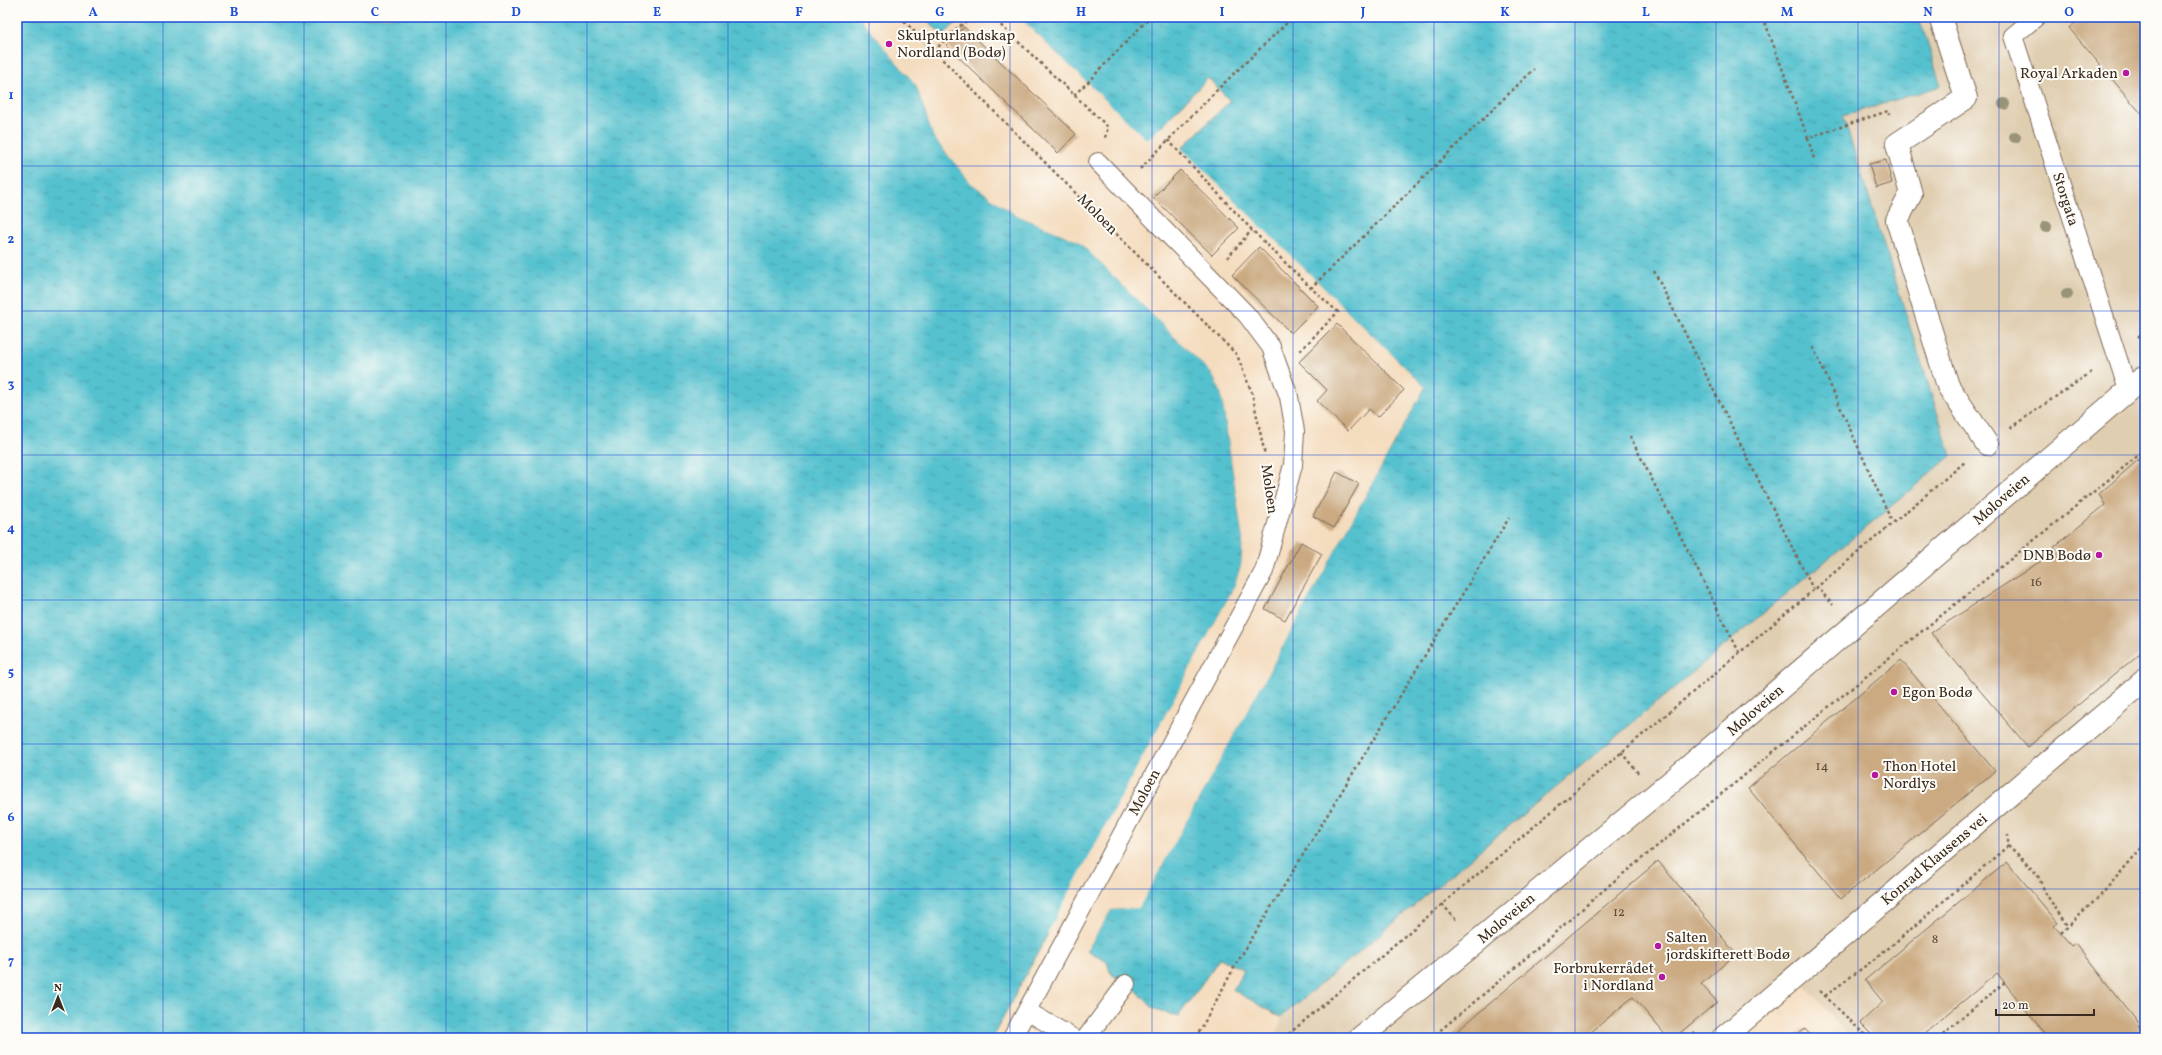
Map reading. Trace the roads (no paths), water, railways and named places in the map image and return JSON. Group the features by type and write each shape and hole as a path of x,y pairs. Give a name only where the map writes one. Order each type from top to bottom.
{"street":[{"path":"1940,17 1966,98 1897,144 1910,194 1896,220 1948,386 1986,444"},
{"name":"Moloveien","path":"1360,1038 1673,780 2145,376"},
{"name":"Konrad Klausens vei","path":"1724,1038 1799,972 2145,680"}],"lane":[{"name":"Storgata","path":"2036,17 2013,36 2128,390"},
{"name":"Moloen","path":"1012,1038 1264,571 1276,532 1293,465 1295,431 1289,397 1272,348 1255,326 1121,188 1098,162"},
{"path":"1086,1038 1126,984"},
{"path":"1027,1011 1073,1038"}],"water":[{"path":"17,17 859,17 916,85 934,138 971,183 1014,214 1078,241 1212,374 1221,392 1243,540 1241,566 1234,587 992,1038 17,1038"},
{"path":"924,17 961,17 943,36"},
{"path":"1919,17 1941,86 1843,116 1951,456 1281,1017 1233,990 1244,970 1220,958 1178,1017 1153,1008 1136,990 1111,974 1107,962 1087,950 1111,910 1139,907 1425,387 1181,149 1230,101 1208,78 1147,141 1020,18"}],"place":[{"name":"Skulpturlandskap Nordland (Bodø)","path":"889,44"},
{"name":"Royal Arkaden","path":"2126,73"},
{"name":"DNB Bodø","path":"2099,555"},
{"name":"Egon Bodø","path":"1894,692"},
{"name":"Thon Hotel Nordlys","path":"1875,775"},
{"name":"Salten jordskifterett Bodø","path":"1658,946"},
{"name":"Forbrukerrådet i Nordland","path":"1662,977"}]}
